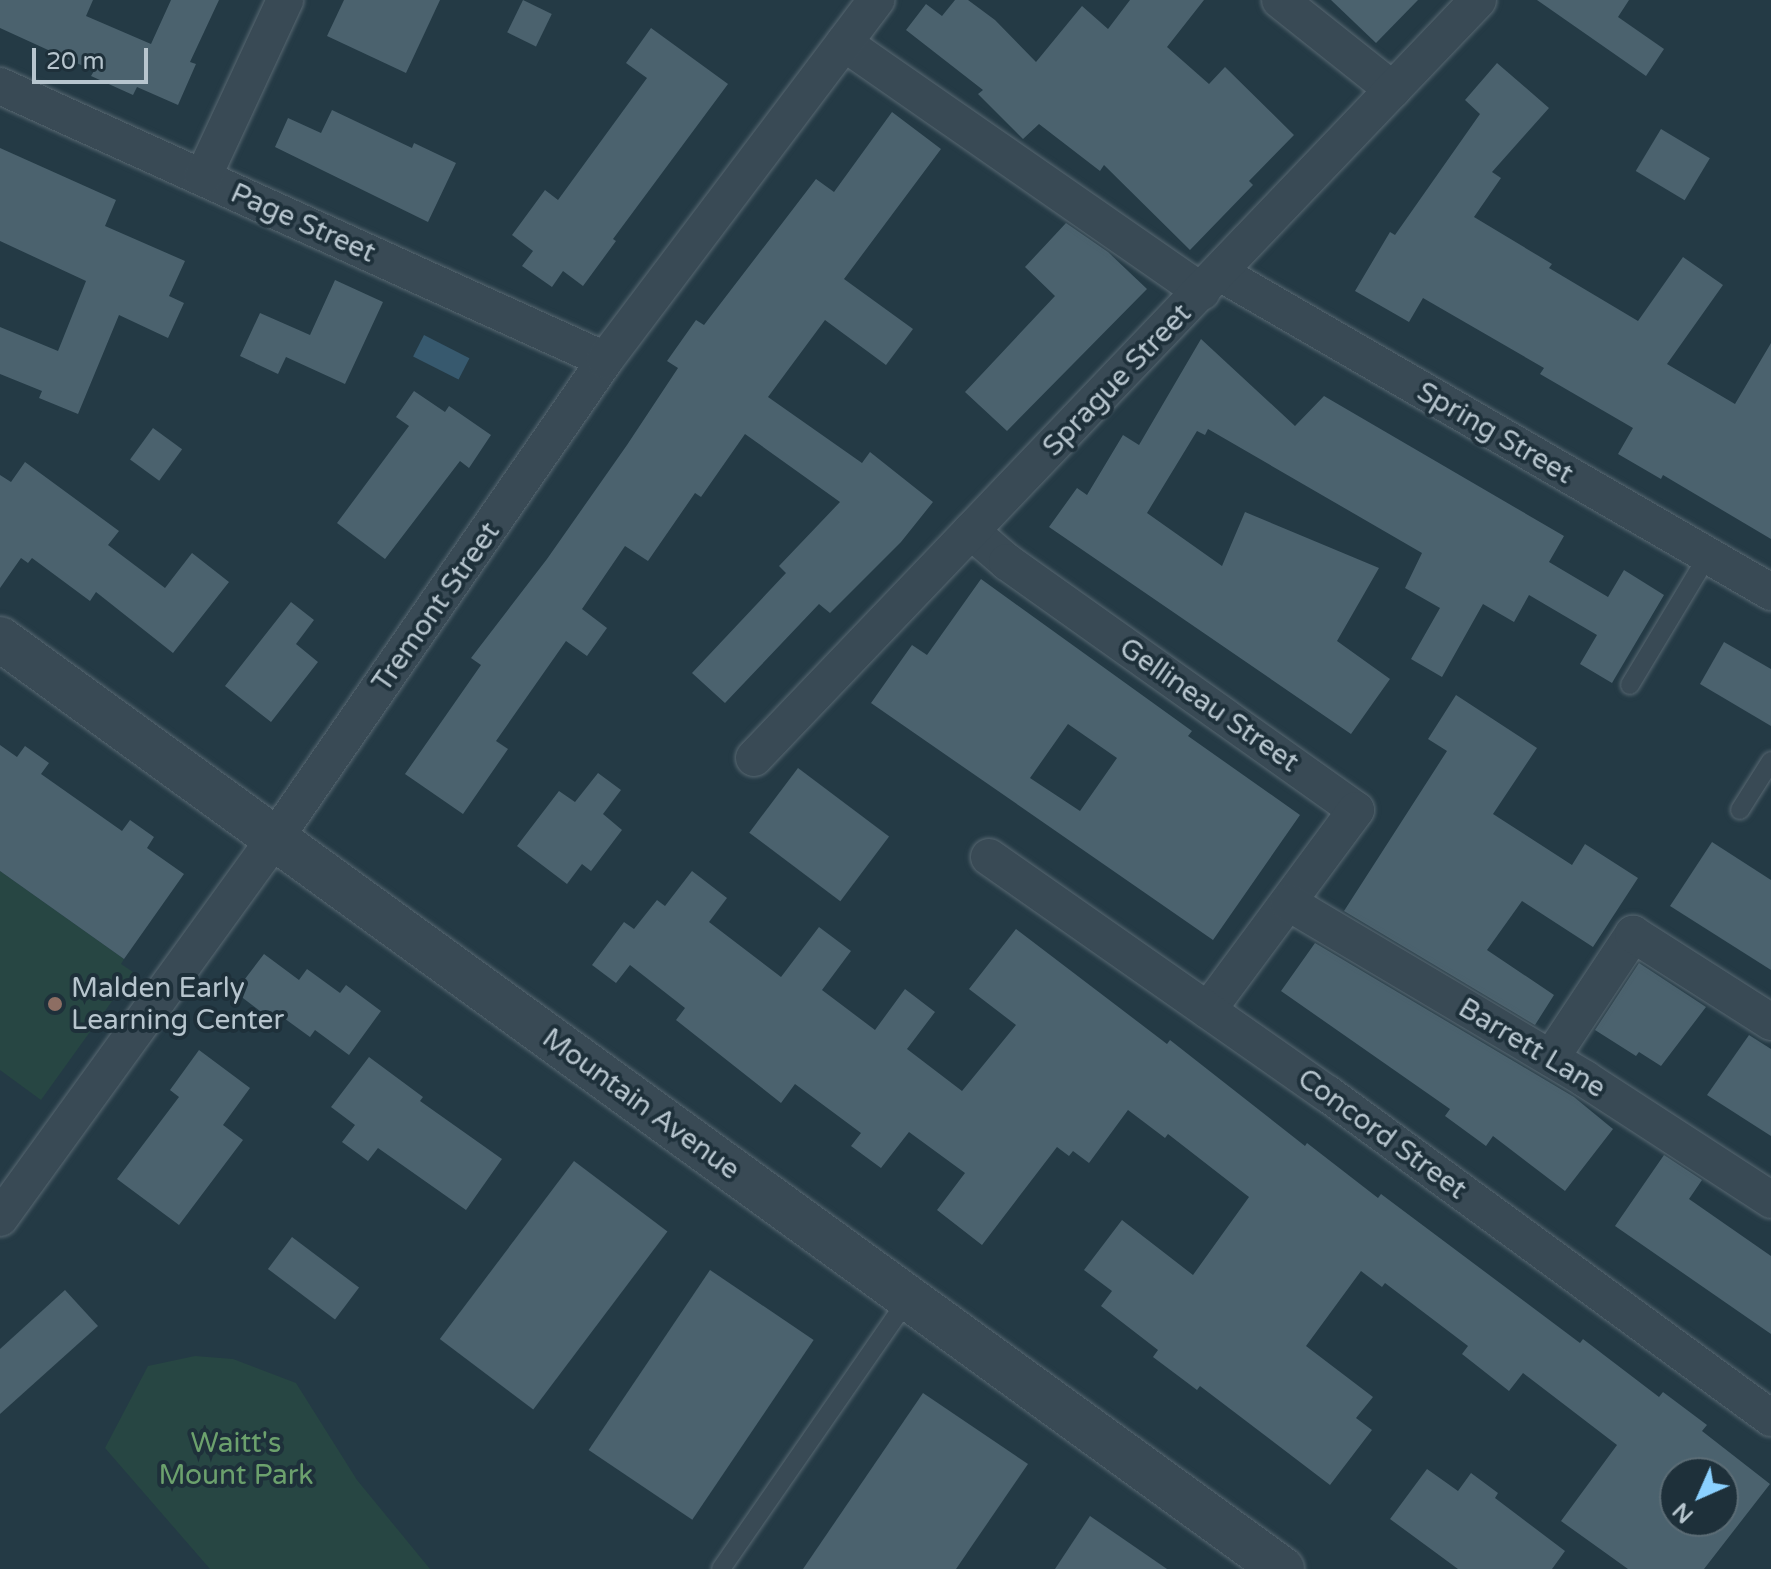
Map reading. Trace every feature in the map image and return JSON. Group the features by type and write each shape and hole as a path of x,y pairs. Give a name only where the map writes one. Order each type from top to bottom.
{"street":[{"path":"203,177 285,0"},
{"name":"Tremont Street","path":"0,1218 276,837 605,360 876,0"},
{"path":"1280,0 1393,90"},
{"name":"Sprague Street","path":"754,758 1478,0"},
{"name":"Spring Street","path":"844,43 1211,282 1771,592"},
{"name":"Page Street","path":"0,86 605,360"},
{"name":"Gellineau Street","path":"971,531 1007,562 1356,810 1289,903"},
{"name":"Mountain Avenue","path":"0,639 1282,1569"},
{"name":"Concord Street","path":"989,857 1208,1010 1771,1418"},
{"path":"1208,1010 1289,903"},
{"name":"Barrett Lane","path":"1289,903 1551,1058 1771,1200"},
{"path":"1551,1058 1633,934 1771,1022"}],"lane":[{"path":"1630,685 1707,557"},
{"path":"1740,810 1771,761"},
{"path":"721,1569 909,1298"}],"green space":[{"path":"0,871 124,959 121,964 133,972 41,1100 0,1070"},
{"name":"Waitt's Mount Park","path":"195,1356 233,1359 296,1383 357,1480 430,1569 210,1569 105,1448 148,1366"}],"water":[{"path":"424,335 469,358 459,380 413,356"}],"building":[{"path":"0,0 93,0 86,16 151,44 171,0 219,0 190,62 196,64 178,105 137,87 133,95 91,76 94,71 0,28"},
{"path":"344,0 440,0 406,73 327,36"},
{"path":"523,0 552,14 536,46 507,32"},
{"path":"955,0 968,0 995,20 1036,62 1082,6 1108,29 1130,0 1204,0 1167,47 1209,84 1225,67 1294,135 1249,181 1253,185 1190,250 1104,165 1100,171 1039,124 1023,139 978,94 983,90 906,30 926,4 942,16"},
{"path":"1331,0 1418,0 1376,43"},
{"path":"1537,0 1629,0 1618,17 1664,49 1646,76"},
{"path":"651,28 728,84 613,239 616,241 583,286 563,271 552,287 522,266 533,251 512,235 545,190 558,200 647,78 626,63"},
{"path":"1497,63 1549,108 1492,172 1501,178 1474,217 1552,264 1549,268 1638,321 1683,257 1723,285 1667,364 1735,404 1771,343 1771,539 1663,475 1661,479 1618,454 1633,428 1540,374 1544,368 1423,298 1409,322 1355,291 1390,232 1395,235 1480,114 1465,100"},
{"path":"332,110 412,148 414,143 456,163 428,222 275,147 288,118 321,133"},
{"path":"892,112 941,149 844,279 913,329 886,365 825,320 768,397 862,463 870,452 933,502 901,542 830,613 819,604 725,703 692,673 786,573 779,566 840,502 745,434 701,497 695,493 648,561 625,546 582,609 607,628 587,656 566,641 496,741 508,749 463,814 405,774 481,665 471,658 547,559 627,445 678,368 667,361 696,320 704,325 816,179 834,192"},
{"path":"1661,129 1710,158 1685,200 1636,171"},
{"path":"0,148 116,200 105,226 185,261 169,296 184,303 168,338 119,315 78,414 39,398 42,391 0,374 0,327 58,351 86,281 0,241"},
{"path":"1066,223 1108,252 1147,289 1007,431 965,392 1055,296 1025,267"},
{"path":"335,280 383,302 345,384 286,357 278,374 240,356 260,313 310,335"},
{"path":"1201,339 1295,426 1324,396 1564,536 1549,562 1608,597 1624,570 1664,595 1612,683 1580,664 1597,635 1529,595 1514,622 1483,604 1442,677 1411,659 1440,608 1405,588 1422,553 1208,429 1205,435 1197,431 1147,513 1222,566 1245,512 1379,568 1337,641 1390,679 1351,734 1049,527 1077,488 1087,495 1123,435 1139,445"},
{"path":"414,391 445,412 449,406 491,435 469,468 460,461 385,559 337,523 409,426 396,417"},
{"path":"153,428 182,449 159,481 130,460"},
{"path":"25,462 119,531 108,545 165,588 192,553 229,582 173,653 96,592 90,601 32,558 28,563 21,558 0,588 0,475 11,482"},
{"path":"981,579 1192,731 1188,736 1300,815 1213,940 871,703 912,645 927,655","holes":["1068,724 1117,758 1080,811 1030,778"]},
{"path":"291,602 314,620 296,644 318,662 271,722 225,686"},
{"path":"1724,642 1771,669 1771,726 1700,684"},
{"path":"1456,695 1537,748 1493,814 1572,865 1585,844 1638,878 1593,947 1522,901 1487,950 1554,995 1535,1025 1344,911 1447,751 1428,739"},
{"path":"0,745 17,757 25,746 49,763 41,774 122,831 130,820 154,837 147,848 184,874 124,959 0,871"},
{"path":"798,768 889,837 840,901 749,833"},
{"path":"598,773 621,790 603,814 622,830 591,871 582,864 567,884 517,846 559,791 575,802"},
{"path":"1712,842 1771,880 1771,970 1670,906"},
{"path":"692,871 727,898 709,922 781,977 819,927 851,951 822,990 875,1030 905,989 935,1012 907,1049 962,1091 1016,1025 969,989 1016,929 1167,1044 1170,1040 1305,1146 1307,1143 1378,1198 1381,1194 1580,1343 1583,1339 1659,1397 1663,1392 1707,1425 1702,1431 1735,1457 1659,1457 1659,1537 1729,1537 1704,1569 1628,1569 1561,1521 1617,1445 1523,1373 1509,1391 1462,1354 1468,1346 1385,1283 1382,1287 1361,1271 1306,1346 1373,1397 1356,1418 1372,1430 1330,1485 1200,1386 1197,1390 1153,1357 1158,1350 1101,1306 1112,1291 1084,1270 1122,1220 1193,1275 1249,1197 1168,1134 1165,1138 1128,1110 1089,1163 1073,1151 1069,1156 1057,1147 982,1245 937,1210 965,1173 909,1132 881,1168 851,1146 861,1133 795,1084 781,1103 676,1020 685,1008 630,965 616,983 592,965 624,922 634,929 657,900 665,906"},
{"path":"1315,943 1574,1097 1613,1129 1565,1191 1493,1136 1486,1146 1445,1116 1450,1109 1281,991"},
{"path":"264,954 299,980 307,969 340,993 346,985 381,1011 349,1055 315,1030 310,1037 277,1013 272,1020 235,992"},
{"path":"1639,963 1706,1007 1661,1066 1639,1052 1636,1056 1595,1030"},
{"path":"1749,1035 1771,1049 1771,1136 1707,1095"},
{"path":"199,1050 250,1088 223,1125 243,1140 179,1225 117,1179 179,1097 170,1090"},
{"path":"369,1057 423,1097 420,1101 502,1159 466,1210 378,1148 368,1161 342,1142 355,1125 331,1107"},
{"path":"1664,1155 1702,1180 1689,1199 1771,1256 1771,1334 1615,1226"},
{"path":"574,1161 667,1231 533,1410 440,1339"},
{"path":"292,1237 359,1288 335,1319 268,1269"},
{"path":"710,1270 814,1340 692,1520 589,1450"},
{"path":"65,1290 98,1326 0,1414 0,1349"},
{"path":"923,1393 1028,1464 956,1569 803,1569"},
{"path":"1739,1460 1770,1484 1739,1524"},
{"path":"1427,1469 1458,1491 1471,1473 1498,1493 1495,1498 1565,1551 1552,1569 1458,1569 1390,1519"},
{"path":"1090,1516 1167,1569 1055,1569"}],"place":[{"name":"Malden Early Learning Center","path":"55,1004"}]}
